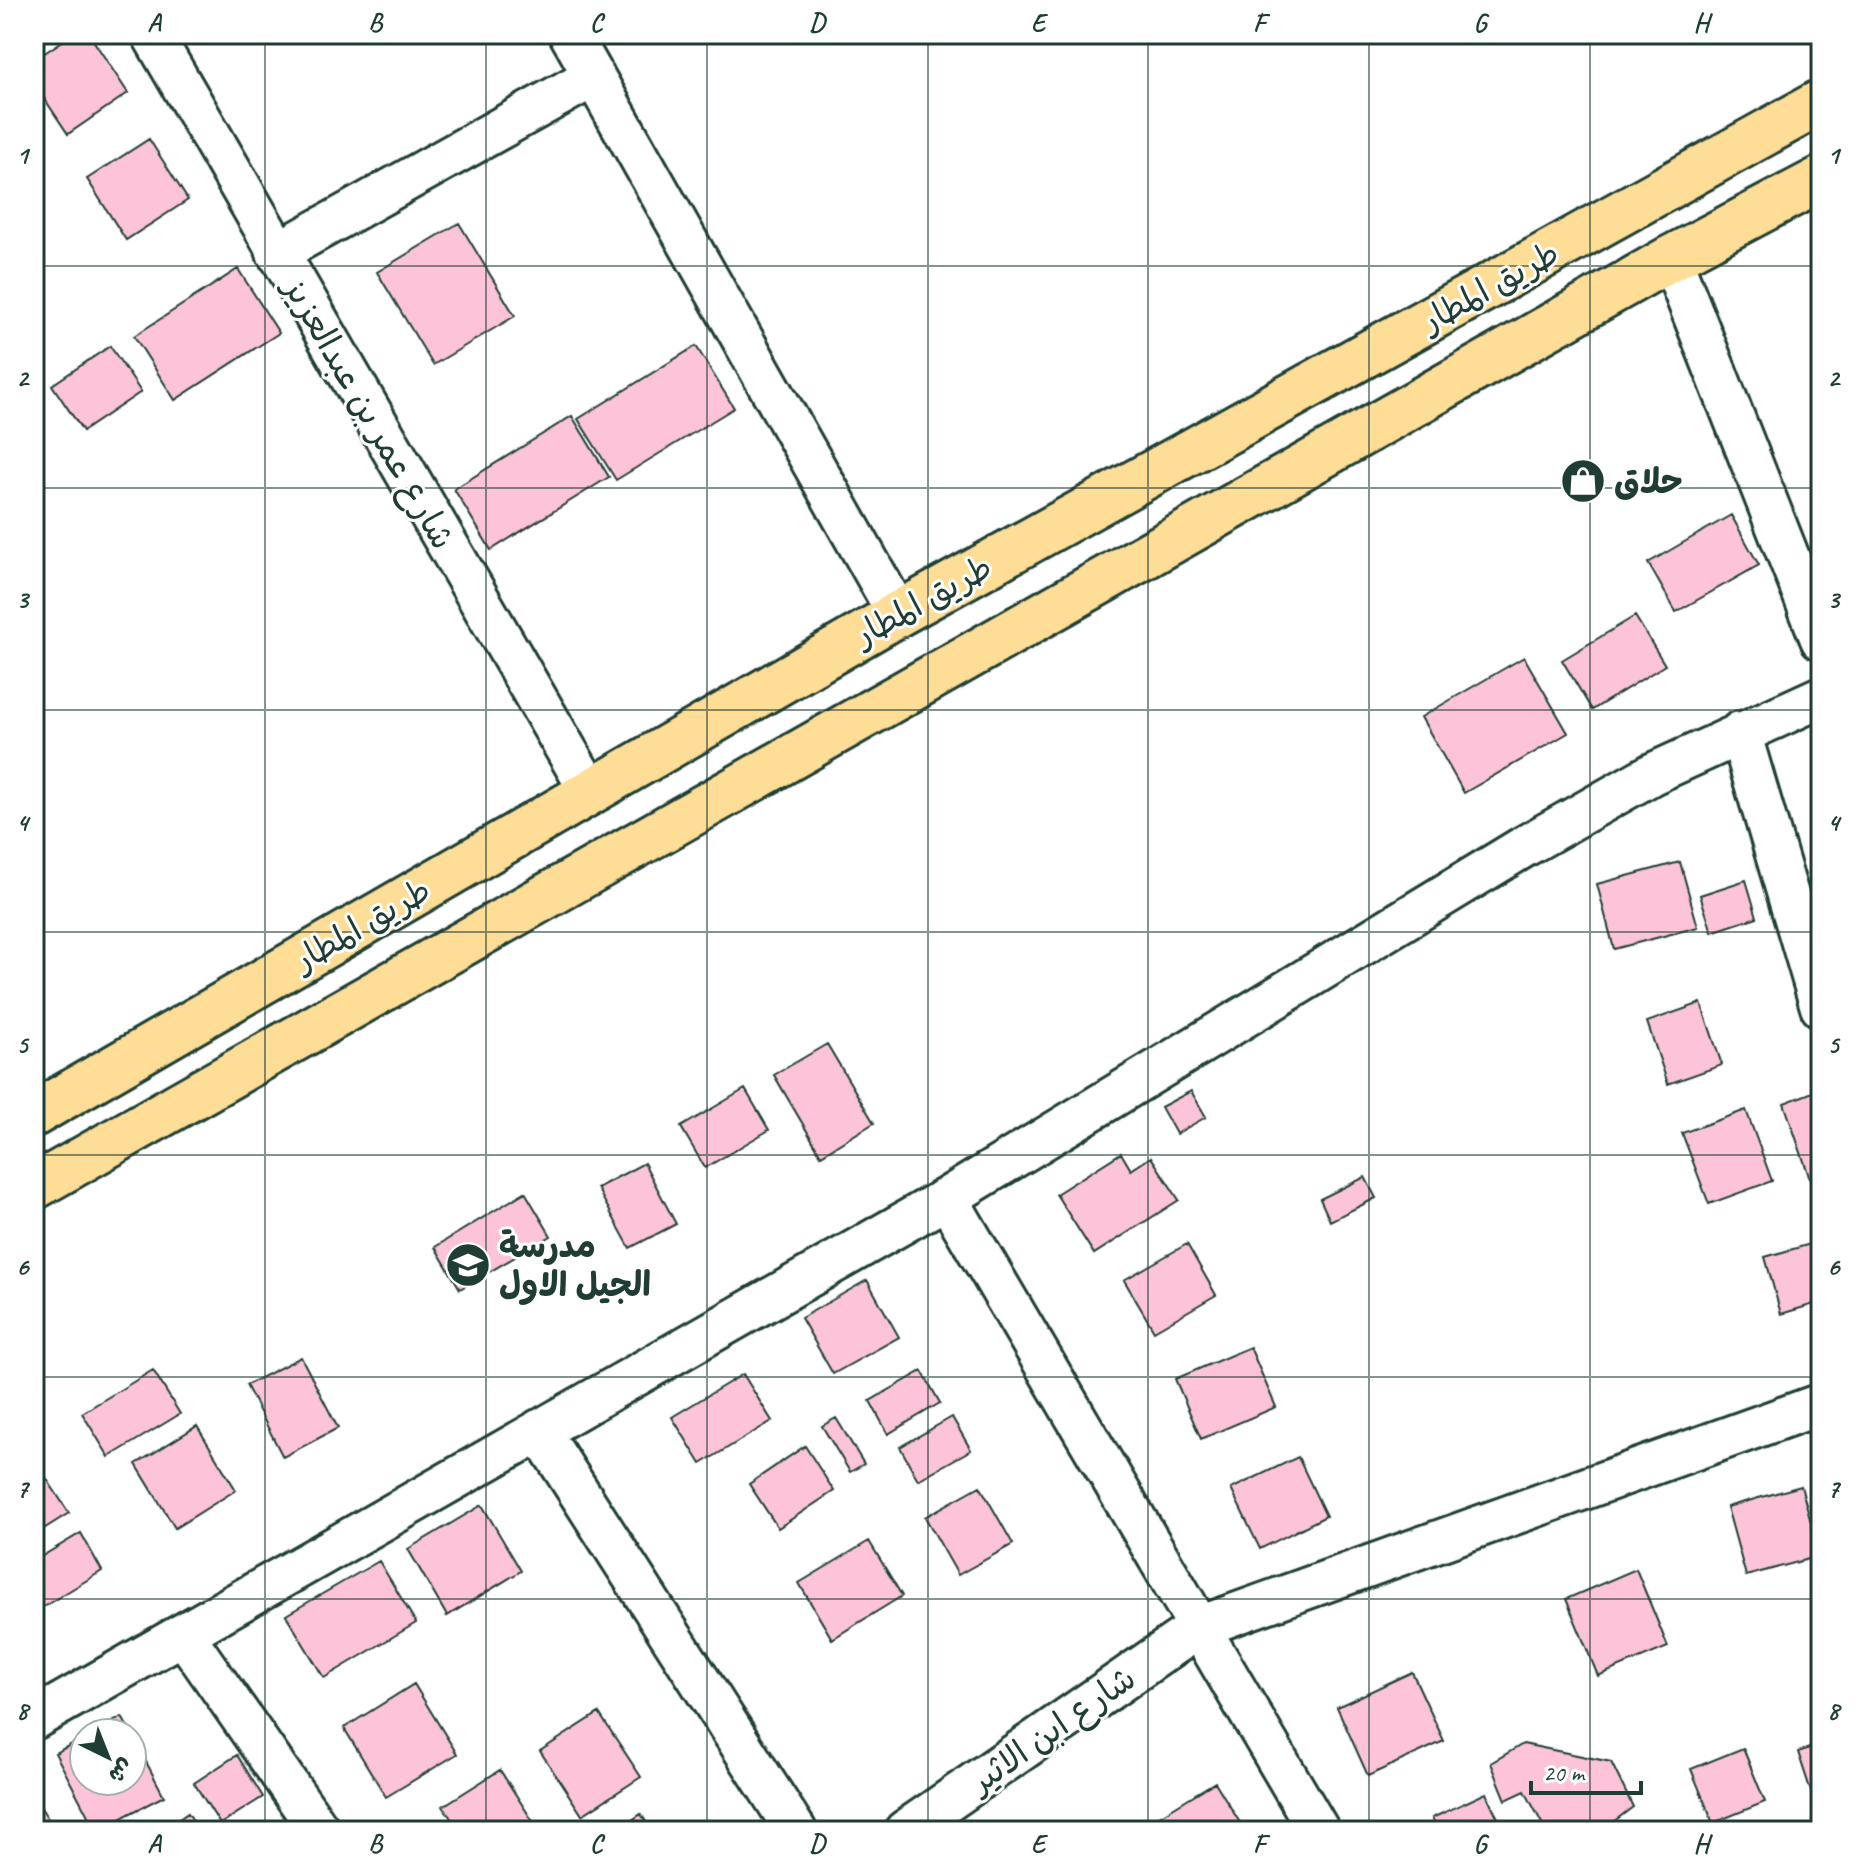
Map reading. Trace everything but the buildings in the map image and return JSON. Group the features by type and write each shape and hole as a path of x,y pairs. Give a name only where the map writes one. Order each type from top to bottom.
{"highway":[{"name":"طريق المطار","path":"34,1114 898,614 1821,102"},
{"name":"طريق المطار","path":"34,1187 1671,258 1821,179"}],"street":[{"name":"شارع عمر بن عبدالعزيز","path":"152,34 590,791"},
{"path":"570,34 898,614"},
{"path":"277,253 594,76"},
{"path":"1671,258 1821,639"},
{"path":"34,1719 947,1198 1525,846 1652,774 1821,697"},
{"path":"1740,732 1821,1007"},
{"path":"947,1198 1319,1831"},
{"name":"شارع ابن الاثير","path":"905,1831 1199,1627 1821,1404"},
{"path":"539,1430 796,1831"},
{"path":"184,1635 320,1831"}],"place":[{"name":"حلاق","path":"1583,481"},
{"name":"مدرسة الجيل الاول","path":"468,1265"}]}
